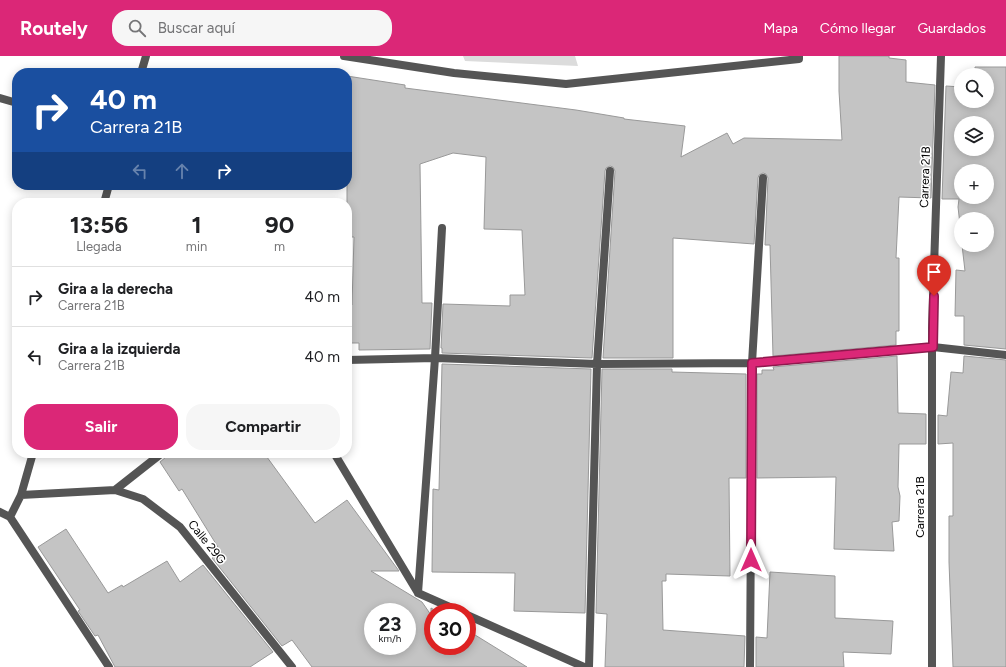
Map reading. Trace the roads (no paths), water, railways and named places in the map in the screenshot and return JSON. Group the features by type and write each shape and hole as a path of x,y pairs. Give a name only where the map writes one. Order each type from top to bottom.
{"street":[{"path":"142,68 146,56"},
{"path":"344,56 454,73 566,84 799,59 799,56"},
{"name":"Carrera 21B","path":"932,667 933,320 941,56"},
{"path":"0,98 12,102"},
{"path":"589,667 598,364 610,171"},
{"path":"750,667 752,363 763,178"},
{"path":"418,593 435,358 442,228"},
{"path":"352,360 435,358 598,364 752,363 933,347 1006,355"},
{"path":"10,517 21,495 32,458"},
{"path":"115,490 156,458"},
{"path":"337,458 418,593 441,603"},
{"name":"Calle 29G","path":"21,495 115,490 143,499 180,527 292,667"},
{"path":"0,512 10,517 109,667"},
{"path":"476,619 584,667"}]}
